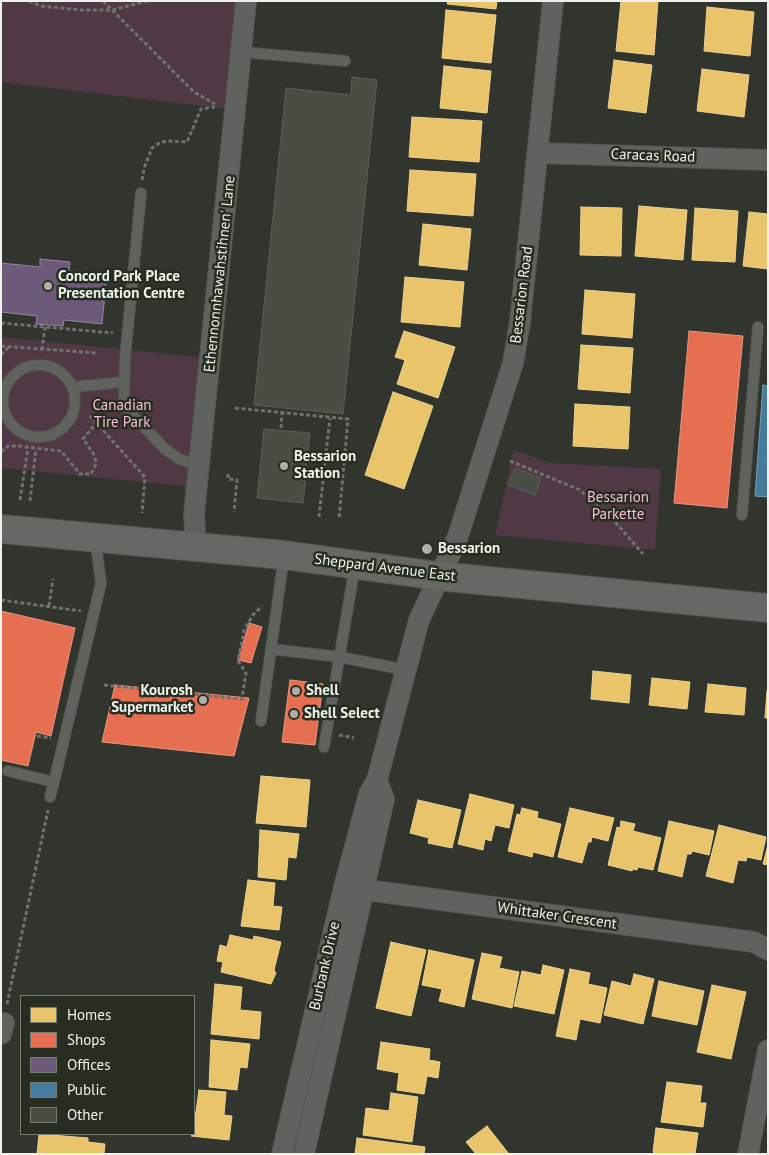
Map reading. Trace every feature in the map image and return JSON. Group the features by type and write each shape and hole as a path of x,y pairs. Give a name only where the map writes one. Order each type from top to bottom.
{"main road":[{"name":"Sheppard Avenue East","path":"1,529 284,555 438,576 768,608"}],"street":[{"name":"Ethennonnhawahstihnen' Lane","path":"196,547 194,514 246,1"},
{"name":"Bessarion Road","path":"438,576 457,539 513,363 520,322 553,1"},
{"name":"Caracas Road","path":"538,153 768,160"},
{"name":"Burbank Drive","path":"282,1154 344,887 369,794 377,780 419,620 438,576"},
{"name":"Burbank Drive","path":"304,1154 384,799 377,780"},
{"name":"Whittaker Crescent","path":"344,887 754,942 768,950"},
{"path":"748,1154 768,1050"}],"lane":[{"path":"242,52 345,62"},
{"path":"140,193 123,382 128,410 146,431 179,459 199,465"},
{"path":"742,515 758,327"},
{"path":"34,365 46,365 57,369 73,387 76,399 75,411 70,422 62,431 50,436 38,438 21,433 8,420 3,409 2,397 6,386 17,372 34,365"},
{"path":"73,387 123,382"},
{"path":"50,797 101,583 95,538"},
{"path":"260,721 284,555"},
{"path":"324,748 356,565"},
{"path":"271,648 340,657 406,670"},
{"path":"8,771 54,782"}],"path":[{"path":"29,1 41,6 80,10 112,10 147,1"},
{"path":"103,1 194,92 215,106 201,109 188,142 162,142 152,148 144,168 140,193"},
{"path":"1,323 115,333 116,323"},
{"path":"42,350 45,327"},
{"path":"1,346 96,353"},
{"path":"1,355 9,348"},
{"path":"235,408 348,419 339,519"},
{"path":"281,428 282,414"},
{"path":"90,416 145,477 142,513"},
{"path":"319,517 330,418"},
{"path":"1,452 8,446 61,451 80,474 91,474 96,464 95,456 83,438 96,423"},
{"path":"20,500 28,448"},
{"path":"30,501 36,449"},
{"path":"510,461 580,490 616,523 643,554"},
{"path":"228,474 228,479 237,480 234,512"},
{"path":"48,606 53,579"},
{"path":"2,600 82,611"},
{"path":"104,685 242,699 246,673 238,661 244,630 253,615 264,604"},
{"path":"2,1029 50,797"}],"green space":[{"path":"1,1 238,1 228,109 1,82"},
{"name":"Canadian Tire Park","path":"1,337 208,358 195,487 1,468"},
{"name":"Bessarion Parkette","path":"514,450 550,463 661,469 655,550 495,535"}],"building: Homes":[{"path":"448,1 497,1 496,9 447,4"},
{"path":"621,1 658,1 654,55 616,51"},
{"path":"707,7 754,12 750,56 704,51"},
{"path":"446,10 496,15 491,63 442,58"},
{"path":"614,60 652,65 646,113 608,108"},
{"path":"444,66 491,71 487,113 440,108"},
{"path":"702,69 749,75 744,117 697,111"},
{"path":"412,117 482,121 479,162 409,157"},
{"path":"410,170 476,174 473,216 407,211"},
{"path":"639,206 687,210 683,260 635,256"},
{"path":"581,207 622,208 621,256 580,255"},
{"path":"695,208 738,211 735,262 692,260"},
{"path":"749,212 768,214 768,269 743,266"},
{"path":"423,224 471,229 467,270 419,265"},
{"path":"405,277 464,282 460,327 401,322"},
{"path":"585,290 635,294 632,338 582,334"},
{"path":"404,331 455,347 438,398 397,384 405,360 395,357"},
{"path":"581,345 633,348 630,393 578,389"},
{"path":"393,392 433,406 404,489 365,475"},
{"path":"575,404 630,407 628,449 573,446"},
{"path":"593,671 631,675 629,703 591,699"},
{"path":"652,678 690,682 687,709 649,705"},
{"path":"708,684 746,688 744,715 705,712"},
{"path":"767,691 768,718 765,718"},
{"path":"261,776 310,780 306,827 256,823"},
{"path":"470,794 514,805 509,828 495,825 491,841 485,839 483,850 458,844"},
{"path":"418,800 461,810 452,848 428,843 429,838 410,833"},
{"path":"522,808 538,812 537,818 561,824 553,857 533,852 532,857 508,851 517,814 520,815"},
{"path":"570,808 614,818 608,841 592,837 591,842 588,842 582,863 558,857"},
{"path":"621,821 635,824 633,831 661,838 653,870 638,867 637,870 633,869 632,871 608,865 617,827 620,828"},
{"path":"669,821 714,831 709,855 692,851 691,854 687,854 682,877 658,871"},
{"path":"719,825 766,837 761,860 747,857 746,861 738,860 733,883 706,876"},
{"path":"260,830 299,834 296,858 288,857 286,880 258,877"},
{"path":"768,845 768,865 763,864"},
{"path":"248,880 275,883 273,906 282,907 279,930 241,926"},
{"path":"230,935 253,940 254,936 281,942 274,970 276,973 271,984 221,972 223,962 217,961 220,945 227,947"},
{"path":"391,942 426,950 411,1016 376,1008"},
{"path":"429,950 474,960 464,1007 439,1001 442,989 422,985"},
{"path":"482,953 502,957 499,968 519,972 512,1008 472,999"},
{"path":"543,965 564,970 554,1014 514,1006 522,971 541,975"},
{"path":"570,969 590,973 588,984 607,988 600,1023 580,1019 576,1040 556,1036"},
{"path":"634,974 654,979 643,1024 604,1015 612,981 631,986"},
{"path":"659,981 704,991 697,1025 652,1016"},
{"path":"215,984 242,987 240,1010 261,1012 259,1039 211,1034"},
{"path":"712,985 746,992 731,1059 697,1052"},
{"path":"211,1040 250,1044 247,1068 240,1067 237,1090 209,1087"},
{"path":"381,1042 430,1049 429,1060 440,1062 438,1078 427,1076 424,1094 397,1090 399,1073 377,1069"},
{"path":"667,1082 702,1086 700,1103 706,1103 703,1127 661,1122"},
{"path":"199,1090 226,1092 224,1115 232,1116 229,1140 191,1136 195,1135"},
{"path":"391,1093 418,1097 412,1142 363,1135 366,1108 389,1111"},
{"path":"487,1126 509,1154 476,1154 466,1142"},
{"path":"656,1128 698,1133 695,1154 655,1154 653,1152"},
{"path":"39,1135 88,1138 88,1142 105,1144 104,1154 37,1154"},
{"path":"357,1138 425,1147 424,1154 355,1154"}],"building: Shops":[{"path":"689,331 743,336 727,508 674,503"},
{"path":"1,611 75,628 51,736 36,732 28,766 1,760"},
{"path":"249,623 262,627 251,663 238,660"},
{"path":"290,680 323,684 315,745 282,742"},
{"path":"115,685 249,698 234,756 102,742"}],"building: Offices":[{"name":"Concord Park Place Presentation Centre","path":"40,259 70,262 69,271 107,274 102,324 64,320 63,326 36,324 37,316 1,312 1,263 40,267"}],"building: Public":[{"path":"763,385 768,386 768,497 755,496"}],"building: Other":[{"path":"352,77 377,80 343,414 254,405 286,88 351,95"},
{"name":"Bessarion Station","path":"264,429 310,433 303,503 257,498"},
{"path":"515,468 541,478 535,495 508,485"}],"place":[{"name":"Concord Park Place Presentation Centre","path":"48,286"},
{"name":"Bessarion Station","path":"284,466"},
{"name":"Bessarion","path":"427,549"},
{"name":"Shell","path":"296,691"},
{"name":"Kourosh Supermarket","path":"203,700"},
{"name":"Shell Select","path":"294,714"}]}
